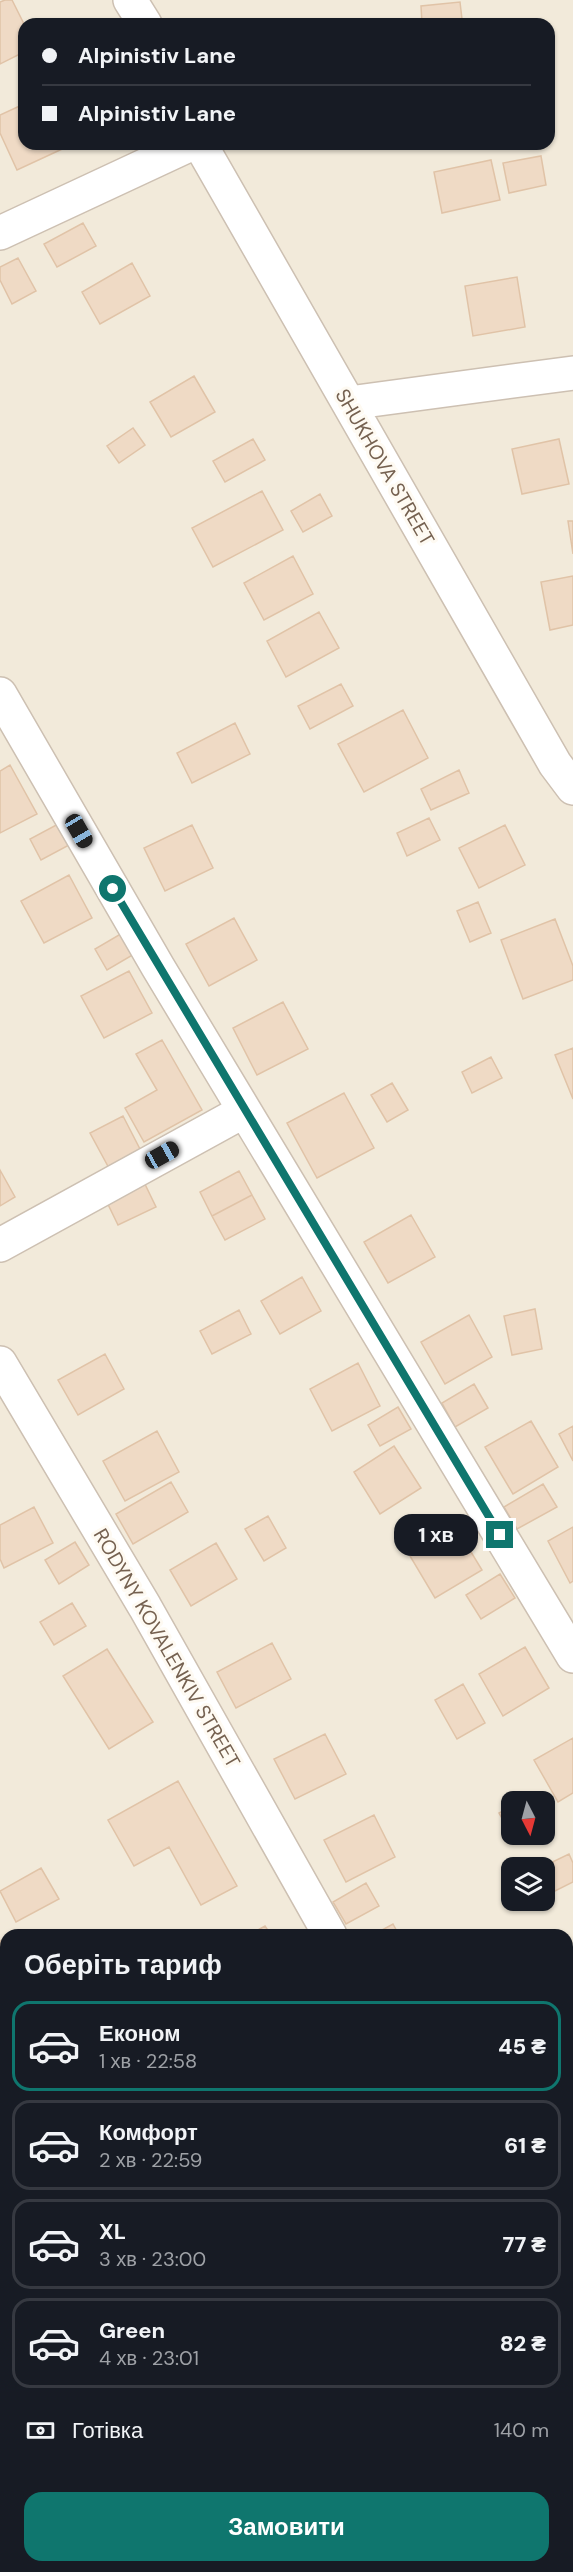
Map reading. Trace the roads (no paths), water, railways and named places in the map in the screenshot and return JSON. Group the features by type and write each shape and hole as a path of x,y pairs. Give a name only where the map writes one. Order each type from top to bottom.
{"street":[{"path":"130,0 141,18"},
{"path":"0,233 178,150"},
{"name":"SHUKHOVA STREET","path":"203,150 555,764 573,788"},
{"path":"349,403 573,373"},
{"path":"0,694 158,967 573,1656"},
{"path":"0,1245 244,1111"},
{"name":"RODYNY KOVALENKIV STREET","path":"0,1363 145,1607 327,1929"}]}
